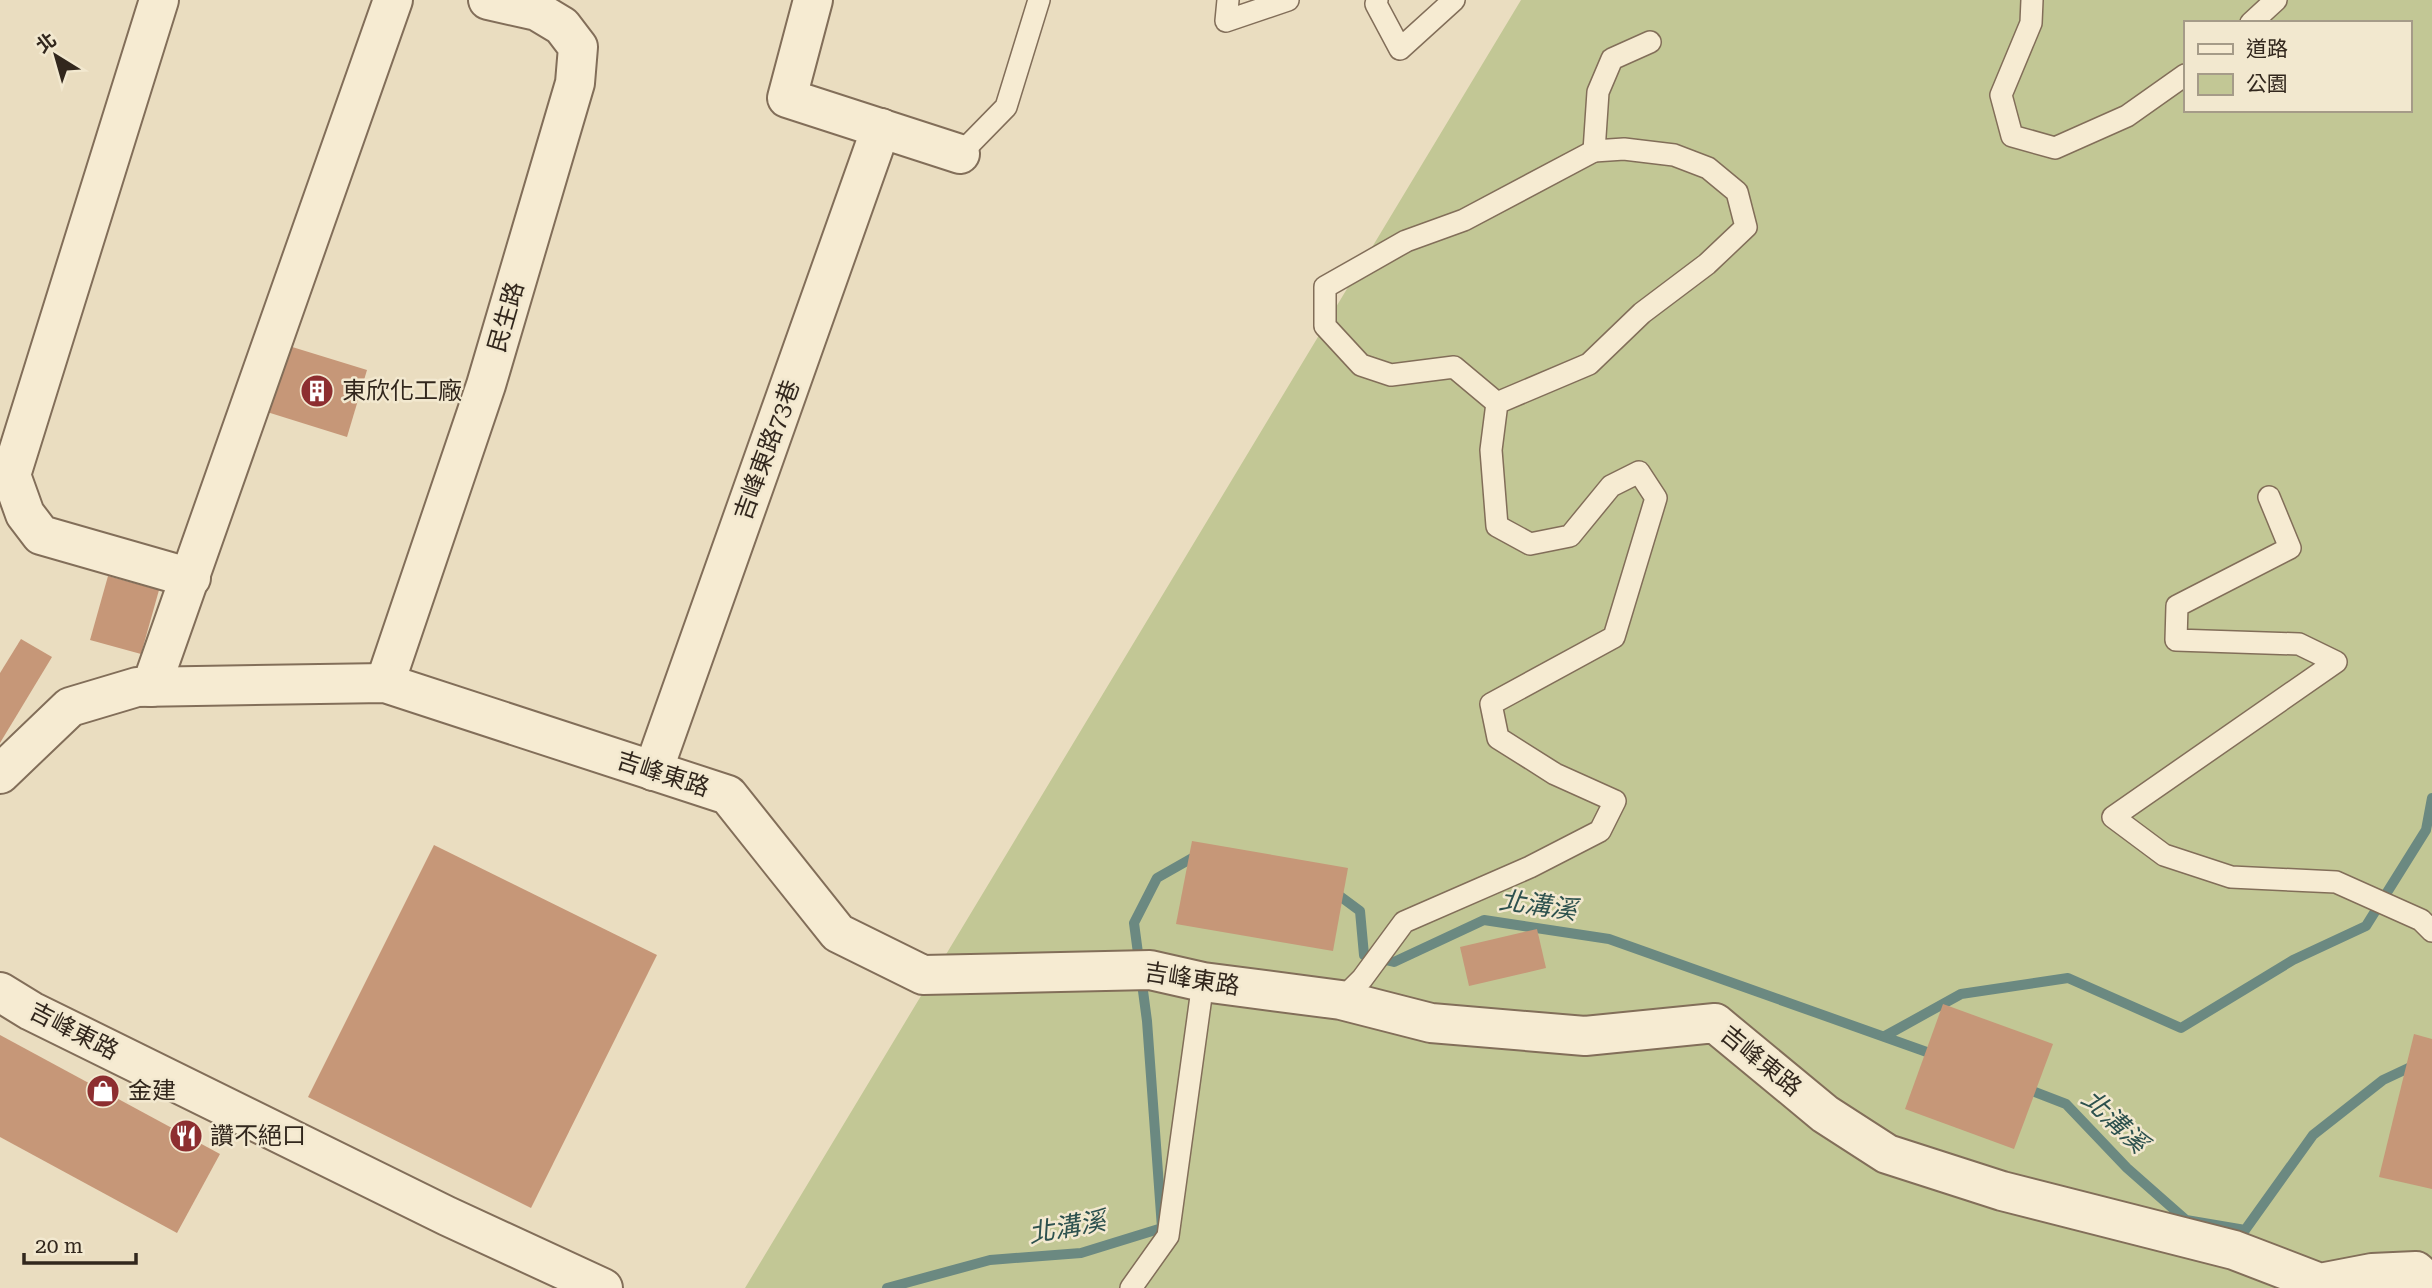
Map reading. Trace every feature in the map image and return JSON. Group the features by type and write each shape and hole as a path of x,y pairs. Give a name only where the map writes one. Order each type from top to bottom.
{"street":[{"path":"159,0 11,475 25,514 41,535 191,578"},
{"path":"151,687 393,0"},
{"name":"民生路","path":"385,683 486,385 575,83 578,47 562,26 537,11 488,0"},
{"path":"813,0 786,98 960,154"},
{"name":"吉峰東路73巷","path":"653,771 881,128"},
{"name":"吉峰東路","path":"0,774 70,708 137,687 385,683 728,795 838,933 923,975 1133,970 1203,982 1351,989 1431,1023 1585,1036 1715,1023 1825,1114 1887,1154 2002,1191 2234,1250 2320,1283 2372,1273 2416,1271 2432,1286"},
{"name":"吉峰東路","path":"0,992 31,1011 422,1204 603,1288"}],"lane":[{"path":"960,154 1006,107 1039,0"},
{"path":"1228,0 1226,21 1288,0"},
{"path":"1377,0 1400,49 1454,0"},
{"path":"2032,0 2031,23 2001,95 2012,136 2055,148 2127,116 2184,76"},
{"path":"2253,21 2276,0"},
{"path":"1594,151 1598,92 1612,60 1650,42"},
{"path":"1624,149 1674,155 1707,168 1737,192 1746,227 1707,264 1642,313 1589,365 1497,403 1454,367 1391,375 1361,365 1325,326 1325,287 1406,241 1464,220 1594,151 1624,149"},
{"path":"1351,989 1404,922 1530,867 1600,831 1615,801 1555,774 1498,738 1491,704 1614,637 1656,498 1639,472 1611,486 1570,536 1530,544 1497,526 1491,450 1497,403"},
{"path":"2269,497 2290,548 2177,606 2176,640 2299,644 2336,662 2113,817 2164,855 2231,877 2336,882 2421,920 2432,931"},
{"path":"1131,1288 1168,1236 1203,982"}],"green space":[{"path":"1521,0 2432,0 2432,1288 745,1288"}],"building":[{"name":"東欣化工廠","path":"289,346 367,370 347,437 267,412"},
{"path":"108,576 159,590 141,654 90,640"},
{"path":"21,639 52,657 0,743 0,673"},
{"path":"1192,841 1348,868 1333,951 1176,924"},
{"path":"434,845 657,955 531,1208 308,1097"},
{"path":"1537,929 1546,968 1469,986 1460,947"},
{"path":"1943,1004 2053,1044 2014,1149 1905,1109"},
{"path":"2414,1034 2432,1039 2432,1189 2379,1177"},
{"path":"0,1035 220,1154 177,1233 0,1137"}],"waterway":[{"path":"1885,1036 1961,994 2068,978 2181,1028 2293,960 2366,926 2426,830 2432,798"},
{"name":"北溝溪","path":"887,1288 990,1260 1081,1253 1162,1228 1147,1021 1134,923 1157,878 1201,853"},
{"name":"北溝溪","path":"1333,891 1360,911 1364,955 1394,962 1484,920 1609,939 1938,1056"},
{"name":"北溝溪","path":"2022,1087 2066,1104 2127,1168 2186,1220 2245,1230 2313,1135 2383,1080 2432,1057"}],"place":[{"name":"東欣化工廠","path":"317,391"},
{"name":"金建","path":"103,1091"},
{"name":"讚不絕口","path":"186,1136"}]}
